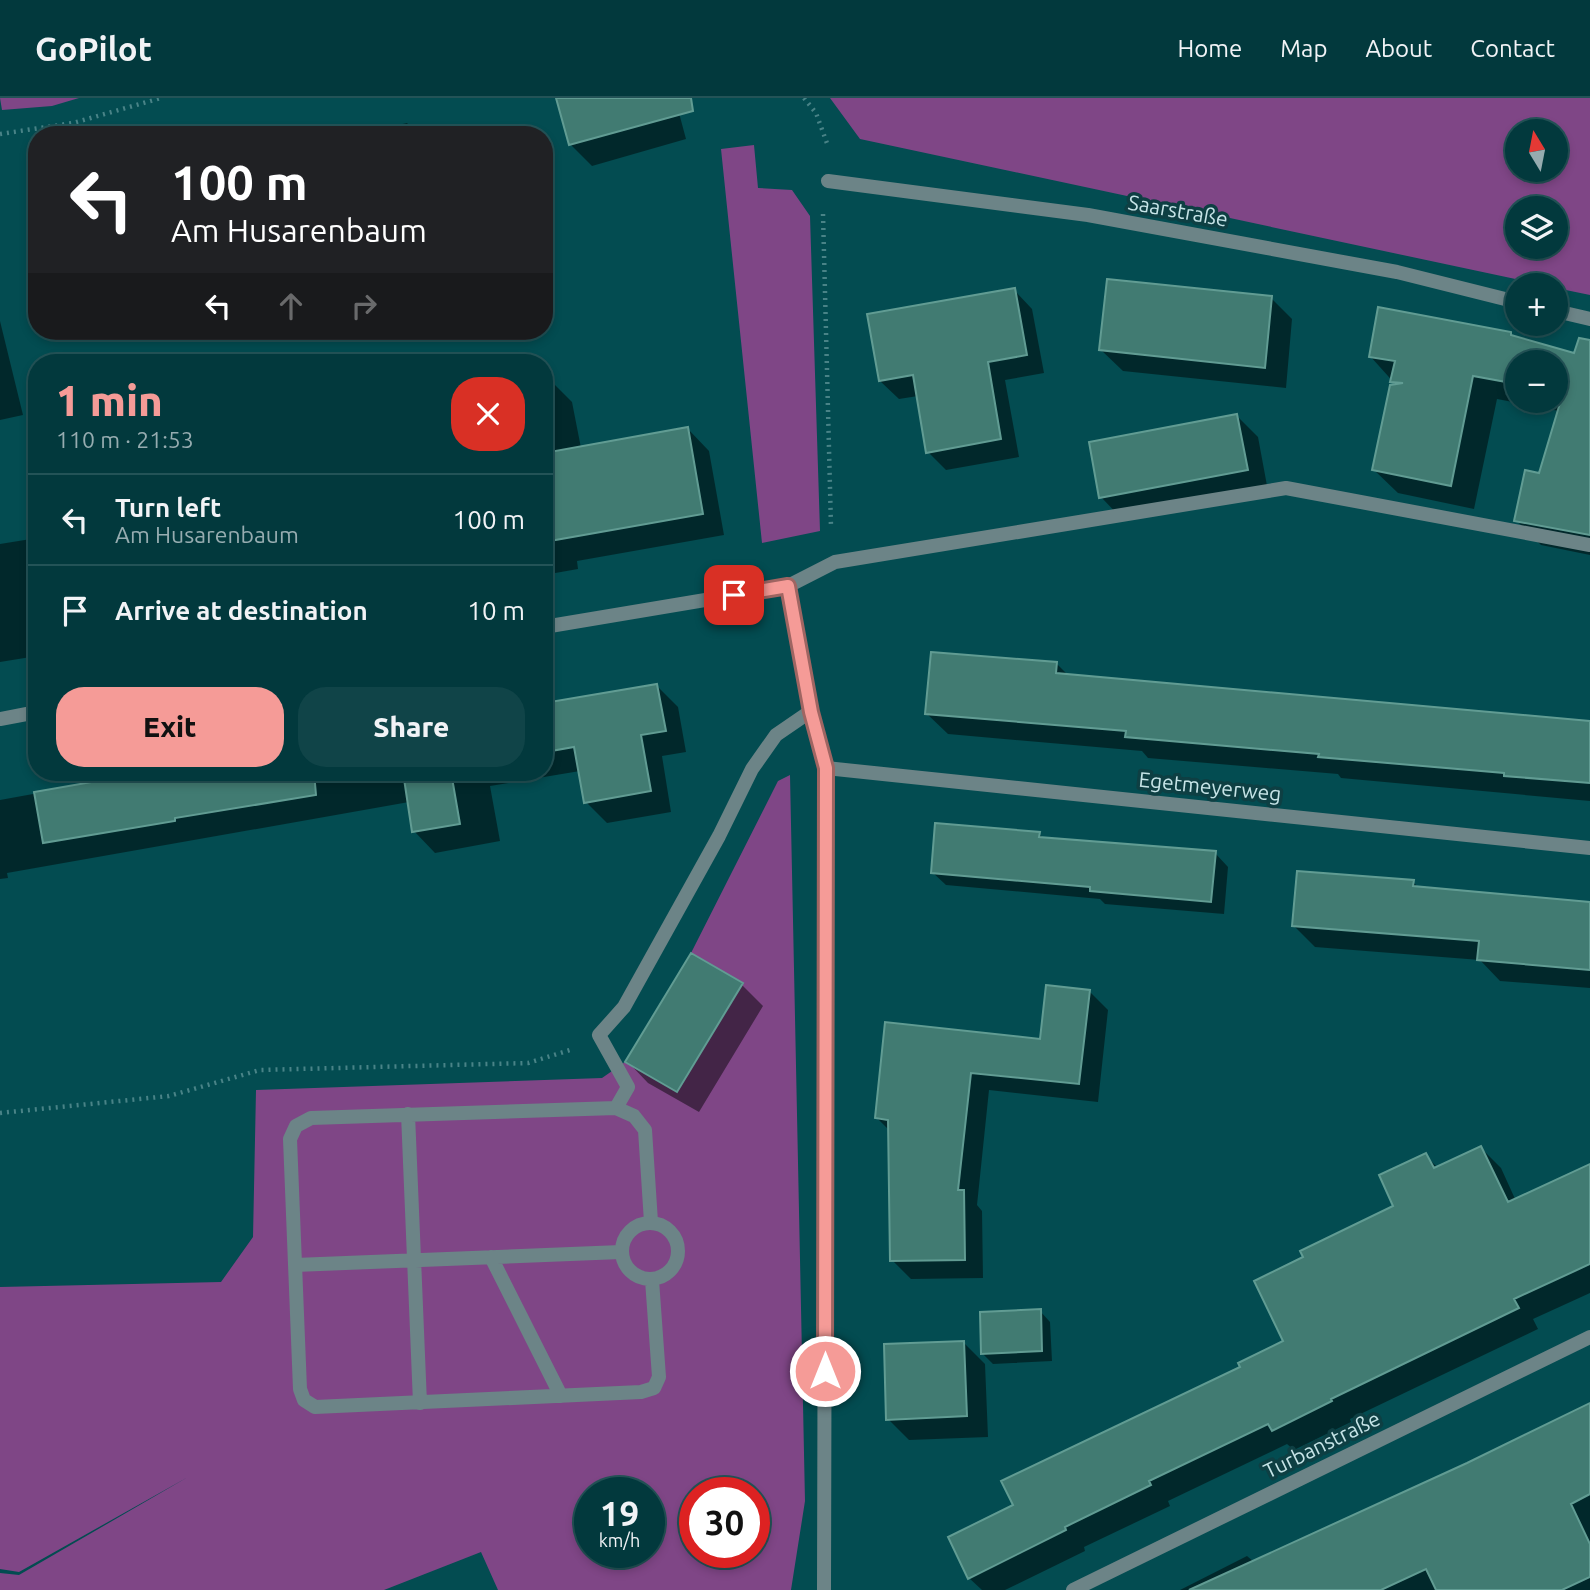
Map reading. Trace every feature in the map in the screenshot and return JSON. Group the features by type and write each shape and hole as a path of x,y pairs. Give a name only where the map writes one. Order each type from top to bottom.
{"street":[{"name":"Saarstraße","path":"828,181 1088,215 1397,272 1505,299"},
{"path":"1568,314 1590,319"},
{"path":"553,625 788,586 835,562 1286,488 1590,545"},
{"path":"788,586 811,712 826,768 824,1590"},
{"path":"616,1108 628,1087 600,1035 624,1007 719,836 752,769 776,735 811,712"},
{"path":"0,719 28,714"},
{"name":"Egetmeyerweg","path":"826,768 1590,848"},
{"path":"651,1222 645,1130 634,1116 616,1108 311,1118 296,1126 290,1139 300,1389 304,1400 315,1407 641,1392 654,1388 659,1377 652,1280"},
{"path":"408,1114 420,1403"},
{"path":"651,1222 669,1230 675,1237 679,1251 669,1272 652,1280 643,1279 627,1268 621,1252 623,1242 634,1227 651,1222"},
{"path":"295,1265 621,1252"},
{"path":"491,1257 561,1396"},
{"name":"Turbanstraße","path":"1073,1590 1590,1337"}],"path":[{"path":"53,126 161,98"},
{"path":"804,98 816,113 828,142 828,181 822,216 831,530 835,562"},
{"path":"0,134 28,130"},
{"path":"0,1113 169,1096 260,1070 528,1063 565,1053 600,1035"}],"shaded area":[{"path":"0,98 79,98 52,106 2,110"},
{"path":"830,98 1590,98 1590,295 1568,290 1568,273 1505,273 1505,277 860,139"},
{"path":"754,145 758,188 792,190 810,216 820,531 762,543 721,149"},
{"path":"790,775 805,1501 791,1590 498,1590 481,1552 384,1590 0,1590 0,1573 19,1575 188,1477 19,1572 0,1569 0,1287 221,1282 253,1237 256,1090 602,1078 625,1062 677,1092 743,984 691,953 778,781"}],"building":[{"path":"556,98 691,98 693,111 569,145"},
{"path":"1107,279 1272,296 1265,368 1099,350"},
{"path":"1015,288 1027,355 988,362 1001,439 926,453 913,375 879,381 867,314"},
{"path":"1378,307 1505,331 1505,336 1514,336 1564,350 1505,350 1505,382 1473,376 1451,486 1372,470 1390,385 1403,383 1390,382 1395,361 1369,357"},
{"path":"1579,338 1590,340 1590,535 1514,521 1525,470 1539,473 1557,413 1568,413 1568,351 1574,353"},
{"path":"1237,414 1248,470 1099,498 1089,442"},
{"path":"688,427 703,514 553,540 553,451"},
{"path":"931,652 1057,662 1056,673 1590,721 1590,783 1318,757 1319,754 1125,737 1126,731 925,714"},
{"path":"657,684 666,731 641,735 651,791 584,803 574,747 553,751 553,701"},
{"path":"97,781 315,781 316,795 43,843 34,792"},
{"path":"404,781 453,781 460,824 412,832"},
{"path":"935,823 1040,832 1039,837 1216,851 1211,902 1090,891 1090,887 931,873"},
{"path":"1297,871 1414,880 1413,886 1590,902 1590,970 1477,960 1479,941 1292,926"},
{"path":"691,953 743,983 677,1092 625,1062"},
{"path":"1046,985 1090,990 1079,1084 971,1073 958,1190 964,1190 965,1260 890,1261 888,1120 875,1118 885,1022 1040,1039"},
{"path":"1481,1146 1508,1202 1590,1164 1590,1264 1514,1299 1519,1308 1331,1399 1332,1401 1272,1431 1268,1424 1149,1481 1151,1485 968,1579 948,1537 1013,1505 1001,1481 1240,1367 1238,1363 1283,1341 1254,1281 1303,1257 1300,1251 1393,1206 1379,1175 1426,1153 1434,1168"},
{"path":"1041,1309 1042,1351 981,1354 980,1312"},
{"path":"964,1341 967,1416 886,1420 884,1344"},
{"path":"1590,1403 1590,1494 1571,1504 1590,1544 1590,1577 1562,1590 1436,1590 1426,1569 1381,1590 1189,1590 1467,1463"}],"route":[{"path":"734,595 788,586 811,712 826,768 825,1371"}]}
